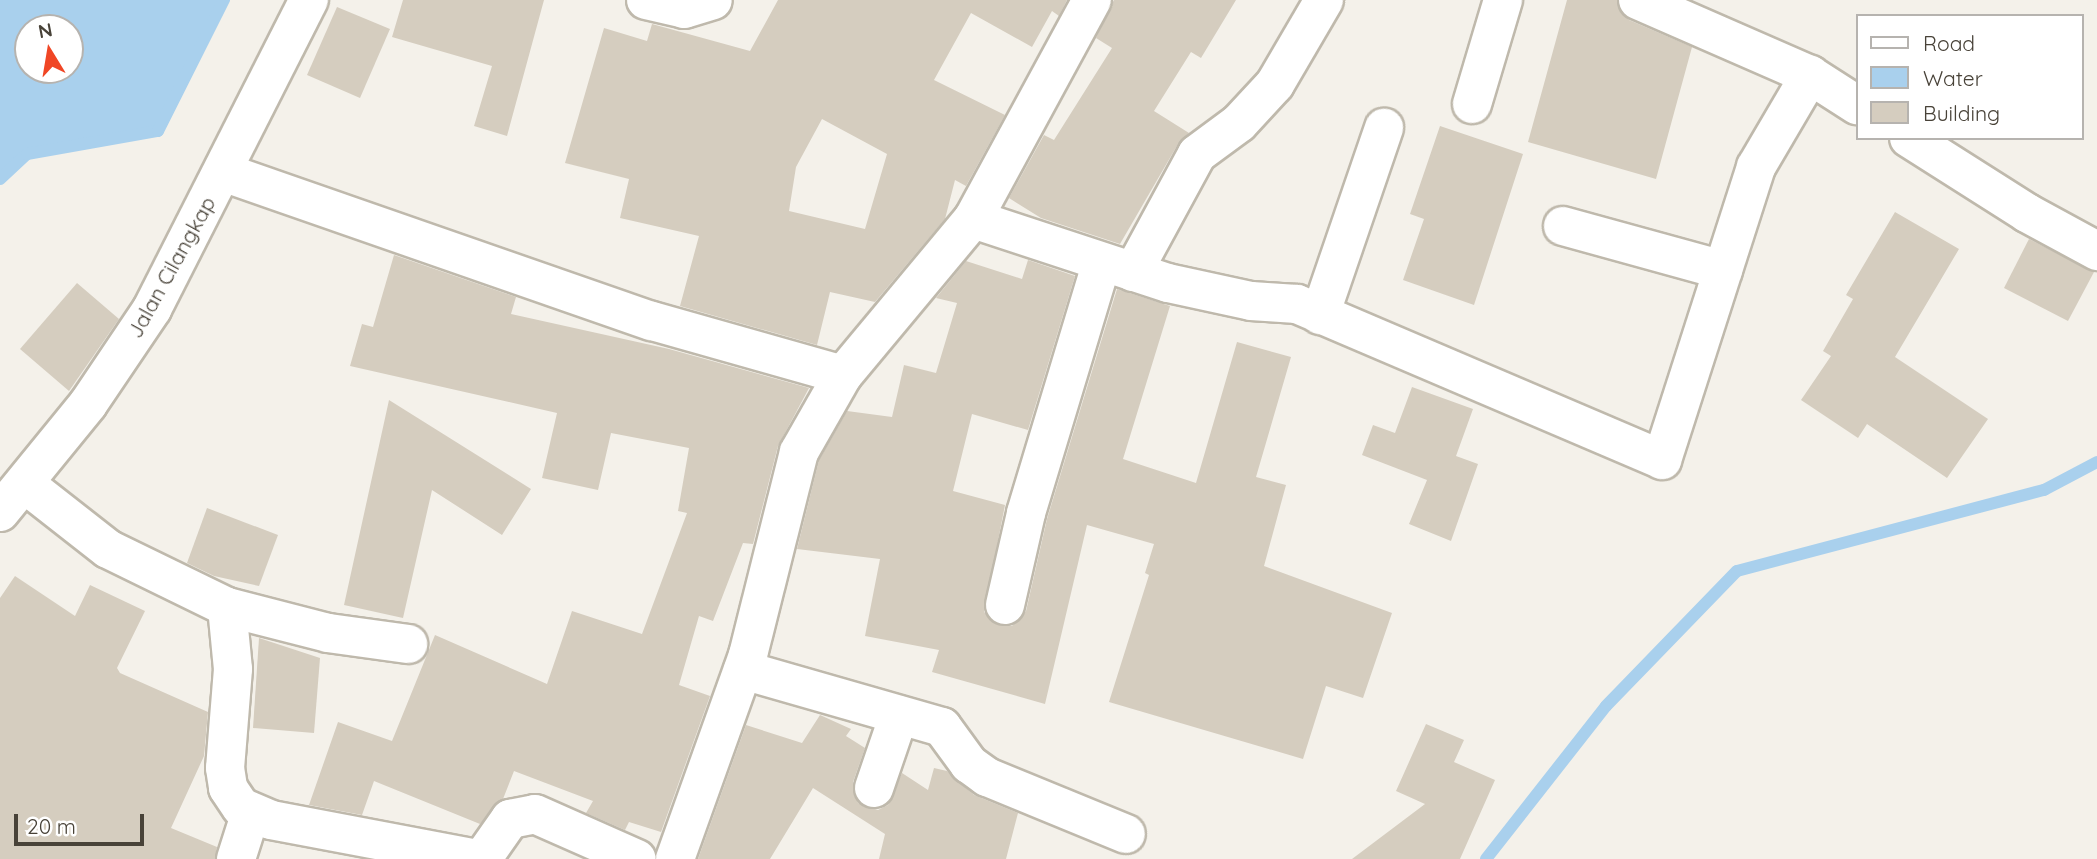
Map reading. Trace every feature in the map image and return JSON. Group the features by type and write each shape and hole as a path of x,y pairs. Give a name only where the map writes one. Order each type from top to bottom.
{"street":[{"name":"Jalan Cilangkap","path":"0,512 88,404 152,309 309,0"},
{"path":"646,0 684,9 713,0"},
{"path":"675,859 743,670 799,452 843,375 973,219 1092,0"},
{"path":"1005,605 1026,513 1117,267 1197,154 1239,123 1275,84 1324,0"},
{"path":"1472,104 1503,0"},
{"path":"1638,0 1810,75 1856,104"},
{"path":"973,219 1117,267 1251,301 1297,304 1662,460 1756,167 1810,75"},
{"path":"1320,316 1384,128"},
{"path":"1912,140 2027,213 2097,251"},
{"path":"223,172 652,321 843,375"},
{"path":"1563,226 1723,270"},
{"path":"24,484 108,549 227,607 328,633 408,644"},
{"path":"227,607 233,669 225,768 229,788 241,807 271,820 480,859 510,819 535,814 638,859"},
{"path":"743,670 942,727 969,764 987,777 1126,834"},
{"path":"874,788 899,715"},
{"path":"236,859 251,812"}],"water":[{"path":"0,0 224,0 158,131 27,154 0,179"}],"building":[{"path":"403,0 544,0 507,136 474,126 492,66 392,37"},
{"path":"778,0 1067,0 1059,16 1052,11 1032,47 971,13 934,80 1005,115 966,186 955,180 945,219 875,302 830,292 817,345 680,306 699,236 620,218 629,179 565,163 604,28 647,41 652,24 750,51","holes":["822,119 887,154 865,229 789,211 796,167"]},
{"path":"1114,0 1236,0 1201,58 1191,52 1154,111 1189,133 1178,144 1120,244 1041,218 1009,198 1044,135 1054,140 1112,48 1096,38"},
{"path":"1567,0 1617,0 1629,20 1692,47 1656,179 1528,142"},
{"path":"337,7 390,29 360,98 307,75"},
{"path":"1440,126 1523,154 1474,305 1403,280 1424,219 1410,214"},
{"path":"1895,212 1959,249 1895,357 1988,419 1947,478 1867,424 1858,438 1801,400 1831,356 1823,351 1853,299 1846,295"},
{"path":"2029,239 2094,272 2068,321 2004,288"},
{"path":"394,255 516,297 511,314 669,349 809,388 778,446 753,544 743,543 713,621 699,616 679,685 710,696 661,832 629,822 625,830 586,813 593,801 514,771 503,799 480,824 374,781 362,815 309,805 338,722 392,741 435,635 547,684 572,611 642,634 687,513 678,511 689,448 611,433 598,490 542,478 557,413 350,366 362,324 373,327"},
{"path":"1028,260 1075,276 1028,430 972,414 953,491 1005,505 984,612 1001,626 1012,626 1026,611 1047,519 1117,289 1170,306 1123,459 1196,483 1237,342 1291,357 1256,477 1286,485 1264,566 1392,613 1363,698 1326,686 1303,759 1109,702 1149,575 1145,573 1154,544 1087,525 1045,704 932,672 939,650 865,636 880,559 797,549 819,460 847,411 892,417 904,365 936,373 957,303 936,298 966,261 1022,279"},
{"path":"77,283 119,319 69,391 20,349"},
{"path":"1412,387 1473,409 1456,456 1478,464 1451,541 1409,524 1427,480 1362,455 1373,425 1395,433"},
{"path":"389,400 531,489 502,535 432,490 403,618 344,605"},
{"path":"207,508 278,535 259,586 214,576 187,563"},
{"path":"15,576 75,616 90,585 145,611 117,668 120,673 208,712 204,756 171,828 217,847 215,859 0,859 0,598"},
{"path":"259,638 320,658 314,733 253,728"},
{"path":"820,715 851,729 846,736 865,748 853,782 858,803 878,810 888,805 902,773 928,790 934,768 947,771 974,795 1018,813 1006,859 879,859 885,834 813,788 770,859 698,859 746,725 802,743"},
{"path":"1426,724 1464,740 1454,762 1495,780 1460,859 1352,859 1425,804 1396,791"}],"waterway":[{"path":"0,179 27,154 158,131 224,0"},
{"path":"1486,859 1606,706 1737,571 2044,490 2097,462"}]}
